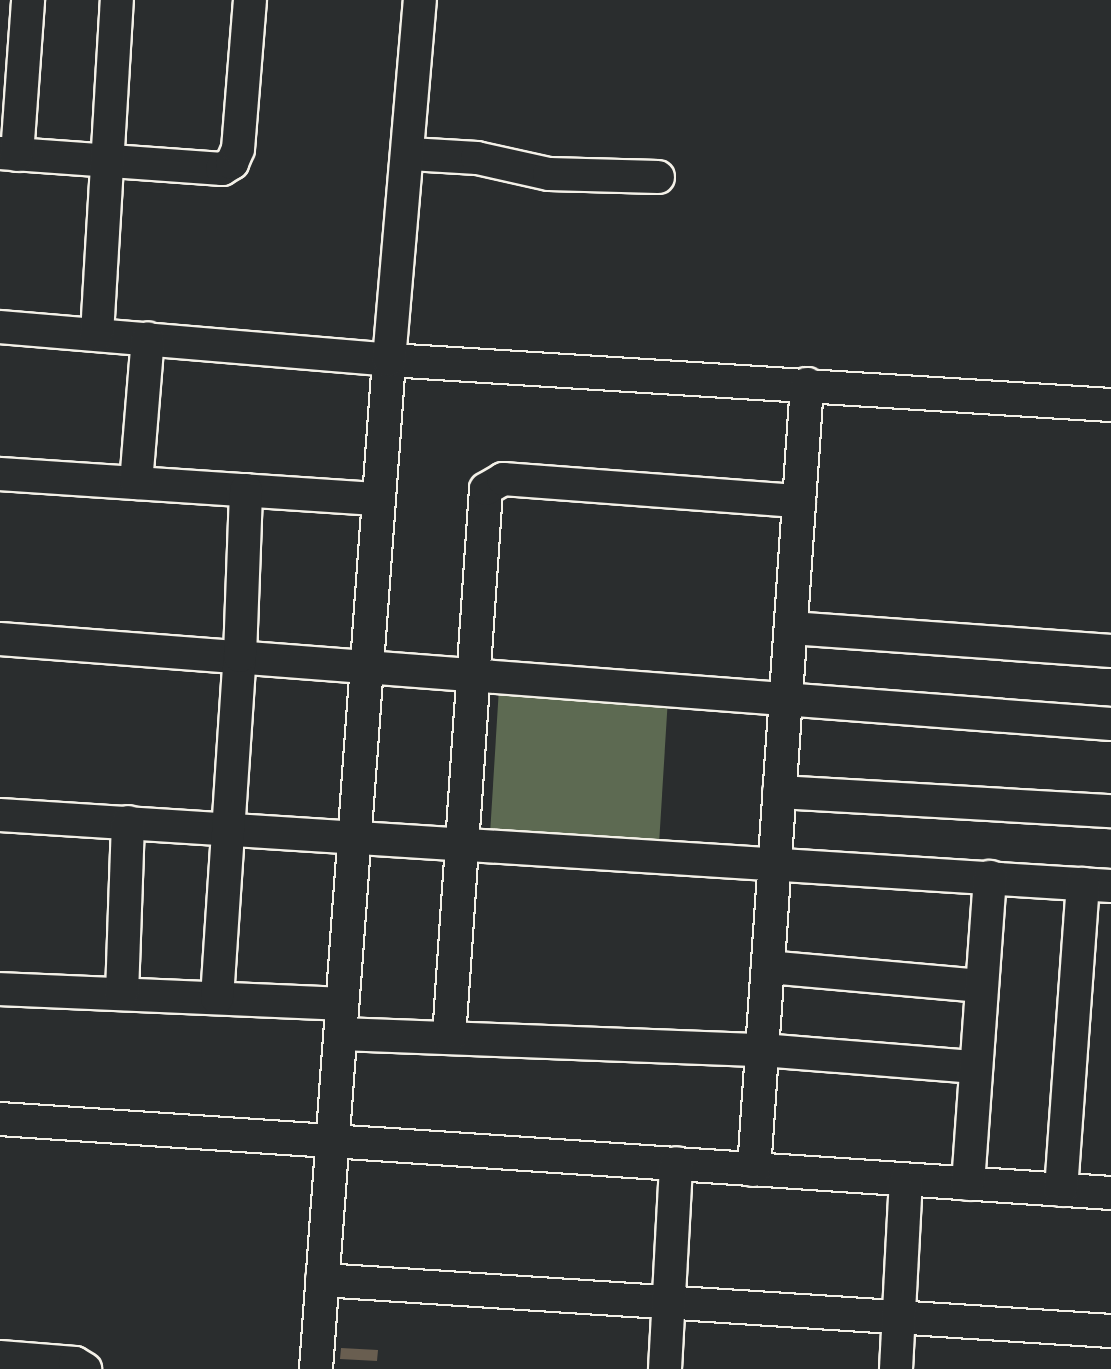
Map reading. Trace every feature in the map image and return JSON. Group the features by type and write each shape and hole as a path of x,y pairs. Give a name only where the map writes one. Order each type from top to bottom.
{"street":[{"path":"28,0 9,154 222,169 232,163 238,149 250,0"},
{"path":"97,334 117,0"},
{"path":"316,1369 378,499 410,154 420,0"},
{"path":"410,154 477,158 549,174 658,177"},
{"path":"0,327 389,360 1111,405"},
{"path":"136,483 148,338"},
{"path":"754,1170 807,384"},
{"path":"0,474 378,499"},
{"path":"449,1038 464,843 482,501 493,484 503,479 799,501"},
{"path":"217,999 240,656 246,490"},
{"path":"791,628 1111,651"},
{"path":"0,639 367,665 786,702 1111,724"},
{"path":"779,793 1111,811"},
{"path":"0,815 775,862 1097,885 1061,1190"},
{"path":"122,994 128,822"},
{"path":"968,1184 979,986 990,877"},
{"path":"768,967 979,986"},
{"path":"0,989 217,999 449,1038 762,1050 975,1067"},
{"path":"0,1119 1111,1193"},
{"path":"665,1369 676,1163"},
{"path":"896,1369 906,1180"},
{"path":"322,1280 1111,1331"},
{"path":"0,1357 75,1363 85,1369"}],"green space":[{"path":"500,671 669,681 658,861 489,851"}],"building":[{"path":"341,1348 378,1350 377,1361 340,1359"}]}
